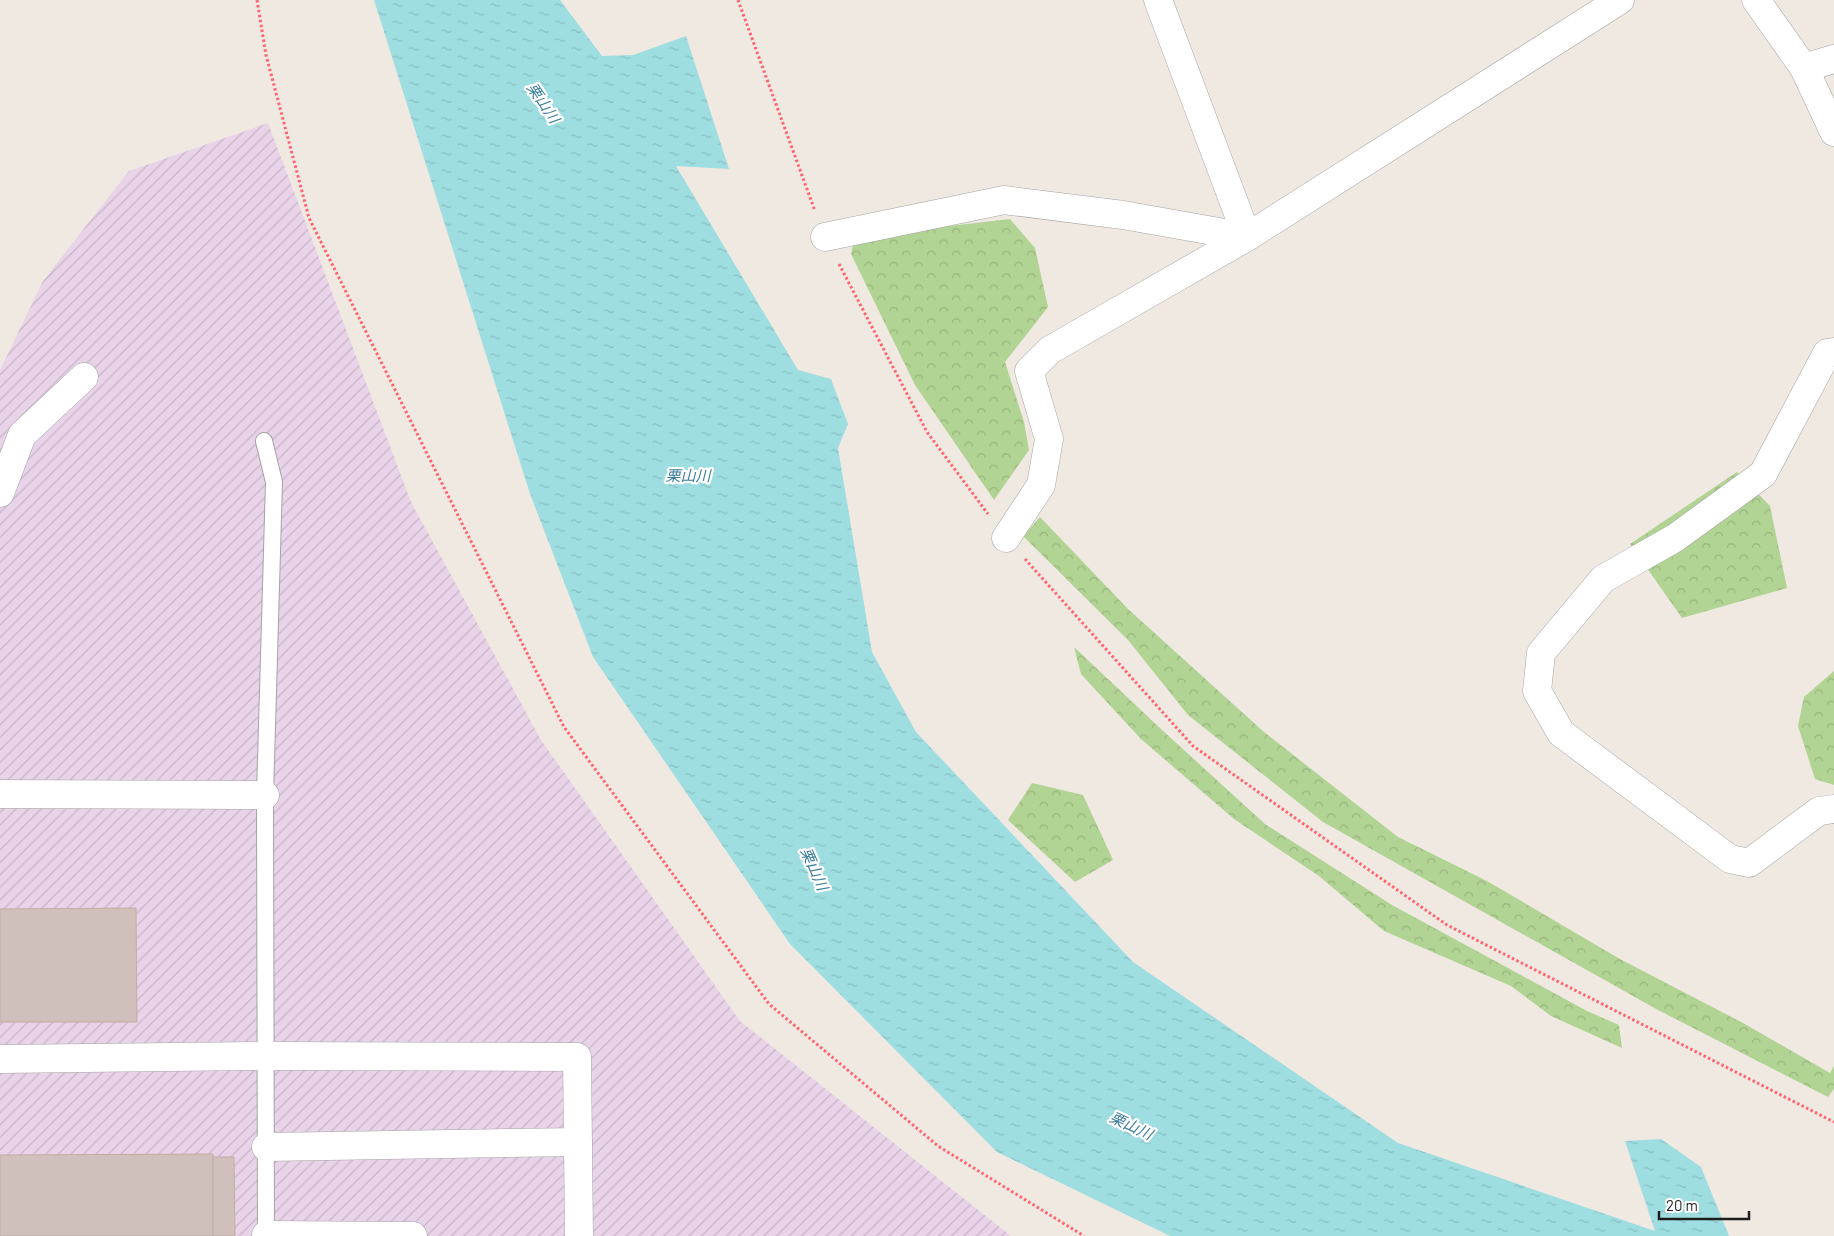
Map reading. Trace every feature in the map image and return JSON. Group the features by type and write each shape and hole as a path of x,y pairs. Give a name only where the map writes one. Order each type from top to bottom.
{"street":[{"path":"1158,0 1247,236"},
{"path":"1006,538 1041,485 1050,439 1029,371 1050,350 1247,236 1620,0"},
{"path":"1756,0 1804,68 1834,132"},
{"path":"1804,68 1834,58"},
{"path":"825,237 1004,200 1123,215 1247,236"},
{"path":"1834,352 1827,353 1762,474 1675,538 1603,579 1540,653 1537,690 1561,733 1730,859 1750,864 1819,811 1834,809"},
{"path":"0,493 22,435 84,377"},
{"path":"0,794 265,795"},
{"path":"0,1059 266,1056 577,1057 579,1236"},
{"path":"266,1147 578,1142"},
{"path":"266,1236 413,1236"}],"lane":[{"path":"264,441 274,482 265,795 266,1236"}],"path":[{"path":"257,0 266,55 309,218 564,727 769,1004 938,1146 1084,1236"},
{"path":"738,0 825,237 927,432 1006,538 1194,746 1447,925 1834,1122"}],"shaded area":[{"path":"268,123 411,502 541,740 740,1021 1011,1236 0,1236 0,370 43,281 129,171"}],"green space":[{"path":"1010,219 1035,248 1048,307 1005,362 1024,422 1029,450 994,500 915,385 851,254 855,237"},
{"path":"1737,472 1770,506 1787,588 1682,618 1630,544"},
{"path":"1040,517 1128,609 1264,732 1398,837 1487,881 1620,959 1743,1023 1830,1073 1834,1066 1834,1089 1828,1097 1658,1010 1323,822 1188,715 1128,640 1023,536"},
{"path":"1074,647 1265,824 1392,905 1587,1011 1619,1025 1622,1048 1551,1016 1511,986 1384,931 1319,876 1234,819 1141,739 1081,674"},
{"path":"1834,671 1834,785 1815,779 1798,726 1804,697"},
{"path":"1032,783 1083,795 1113,860 1075,882 1008,820"}],"water":[{"name":"栗山川","path":"374,0 560,0 602,56 633,55 686,36 729,169 676,166 798,370 831,379 848,424 838,448 872,652 916,732 1133,962 1398,1143 1655,1231 1625,1141 1661,1139 1701,1167 1729,1236 1170,1236 997,1152 790,944 593,657 530,494"}],"building":[{"path":"136,908 137,1022 0,1022 0,909"},
{"path":"213,1154 213,1236 0,1236 0,1155"},
{"path":"213,1157 234,1157 235,1236 213,1236"}]}
